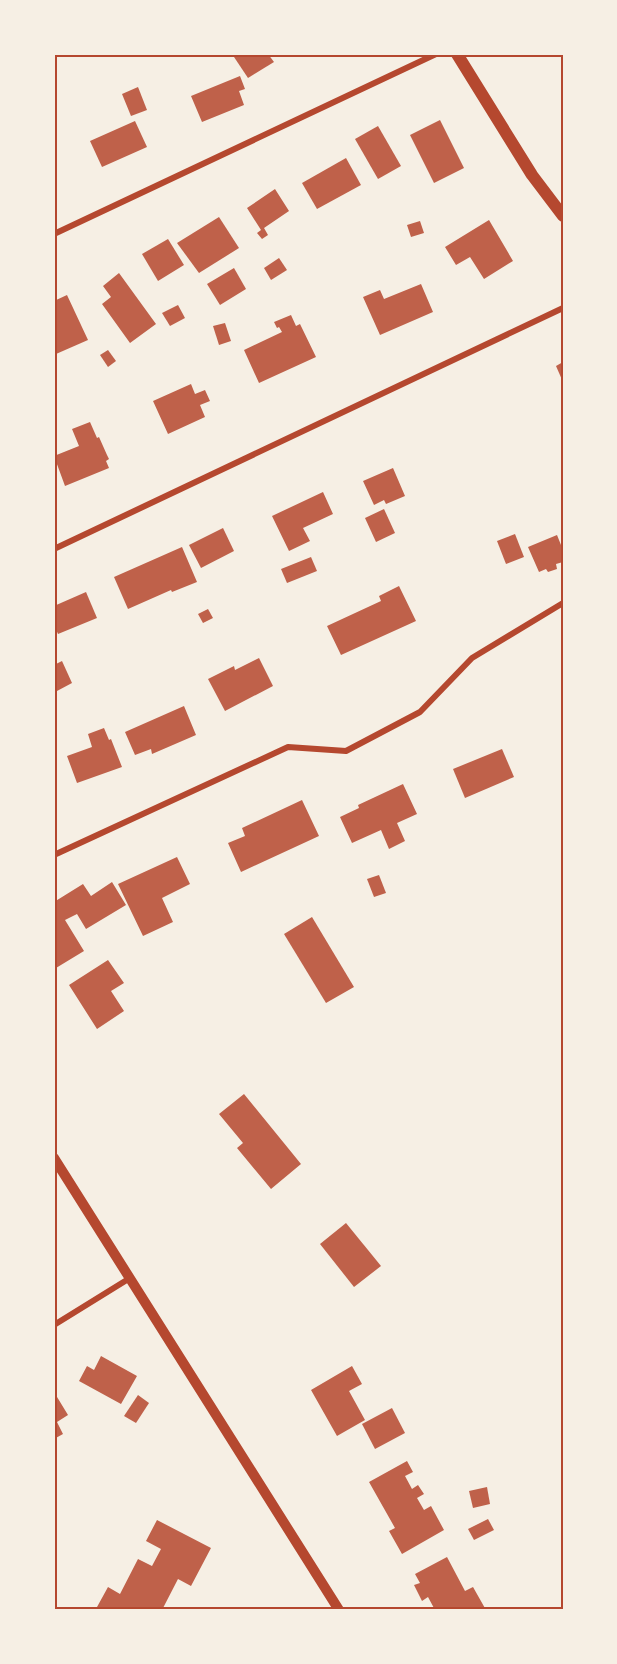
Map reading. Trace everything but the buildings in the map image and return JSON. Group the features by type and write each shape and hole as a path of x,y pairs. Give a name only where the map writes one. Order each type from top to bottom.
{"main road":[{"path":"457,54 532,175 563,216"}],"street":[{"path":"54,234 436,54"},
{"path":"54,549 563,308"},
{"path":"54,855 288,747 346,751 420,712 472,658 563,603"},
{"path":"54,1158 339,1610"},
{"path":"54,1325 130,1277"}]}
